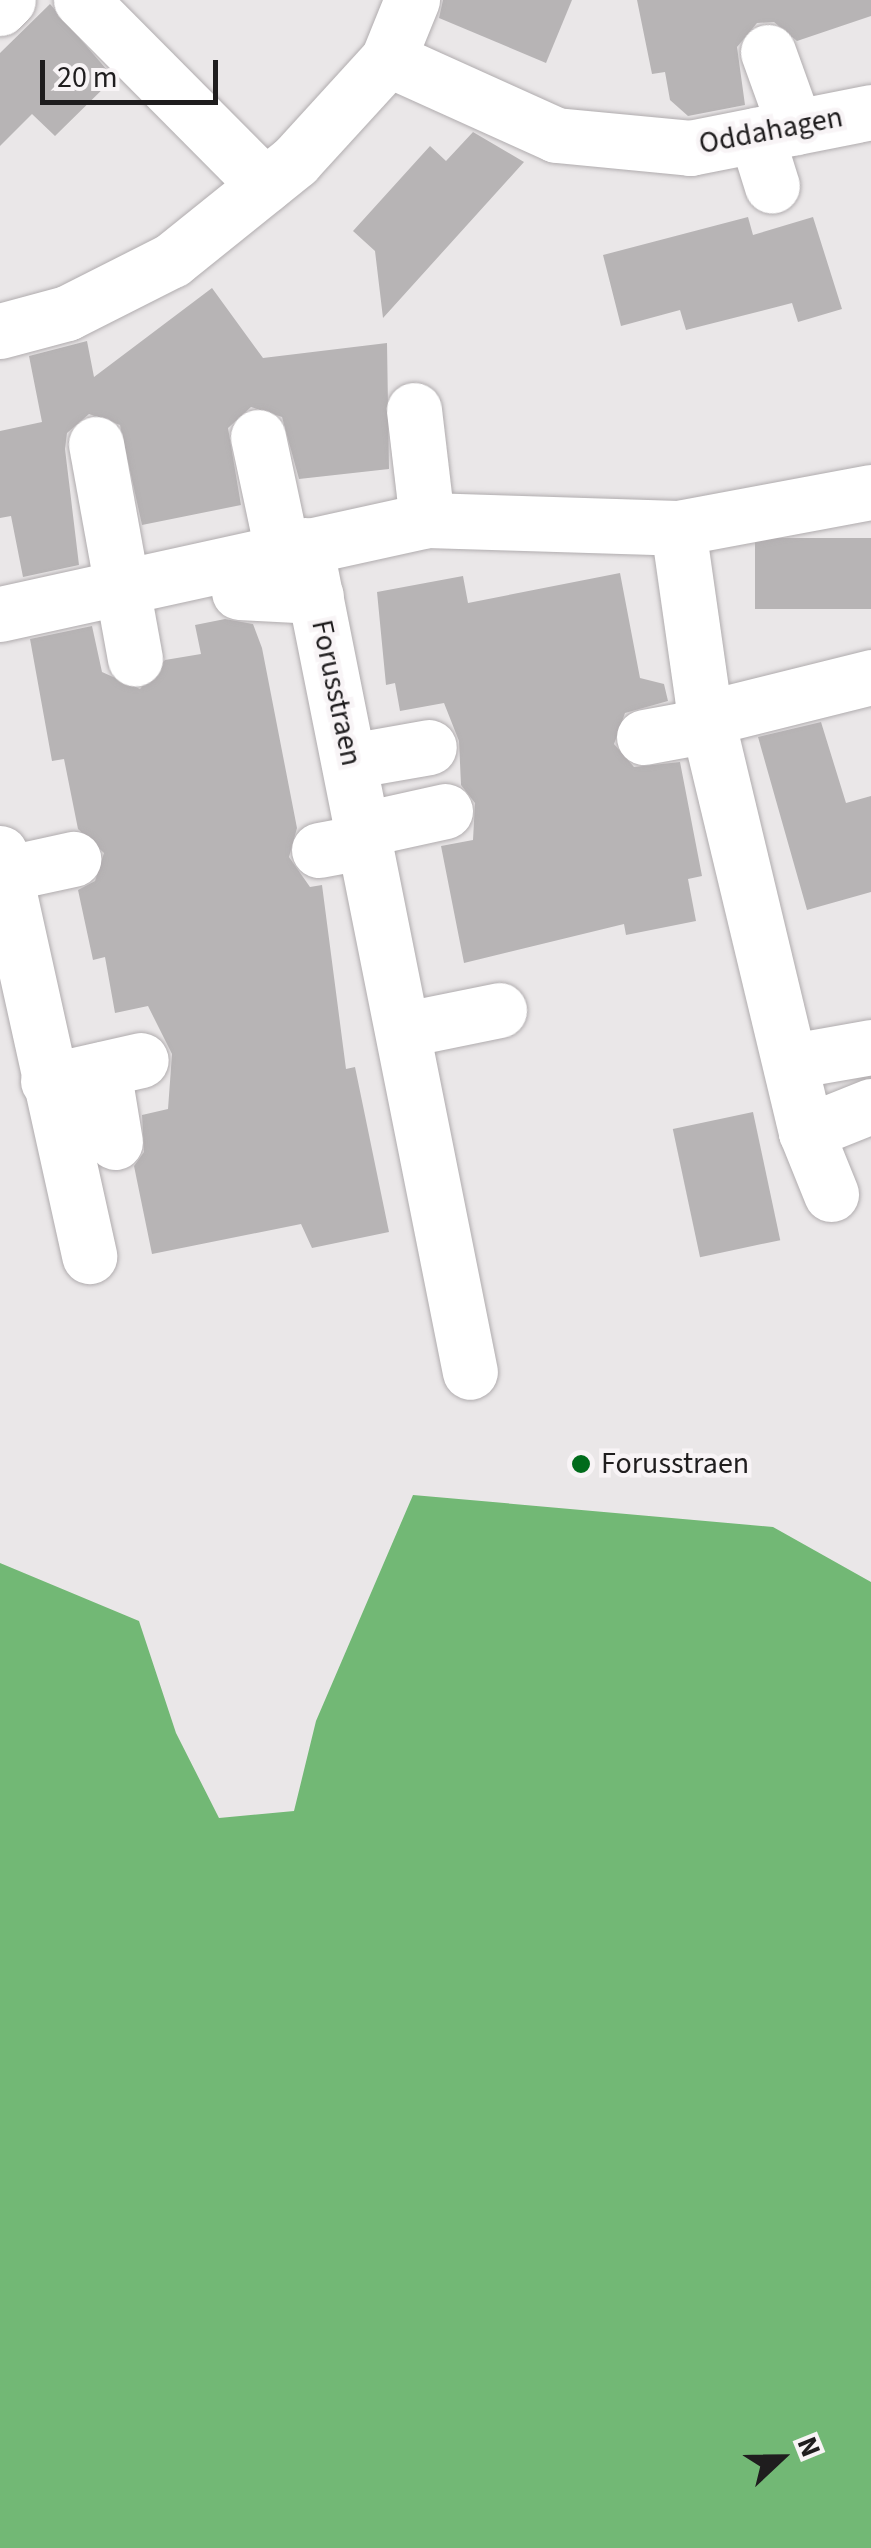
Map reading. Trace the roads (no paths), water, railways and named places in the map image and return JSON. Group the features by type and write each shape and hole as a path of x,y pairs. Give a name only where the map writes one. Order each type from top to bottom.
{"street":[{"path":"0,8 8,0"},
{"path":"81,0 265,185"},
{"path":"0,331 67,313 172,260 265,185 388,59 412,0"},
{"path":"768,52 776,131 772,186"},
{"name":"Oddahagen","path":"388,59 445,106 556,136 690,148 871,112"},
{"path":"414,410 427,520"},
{"name":"Forusstraen","path":"258,437 301,564 350,761 350,840 406,1030 397,1087 470,1372"},
{"path":"96,444 134,658"},
{"path":"240,592 301,564 427,520 678,528 871,492"},
{"path":"678,528 692,741 792,1060 815,1179 871,1106"},
{"path":"0,614 122,586 301,564"},
{"path":"692,741 871,677"},
{"path":"350,761 429,747"},
{"path":"350,840 445,811"},
{"path":"73,860 2,864 11,964 48,1081 88,1256"},
{"path":"406,1030 499,1010"},
{"path":"792,1060 871,1047"},
{"path":"48,1081 122,1065 115,1142"}],"place":[{"name":"Forusstraen","path":"581,1464"}]}
